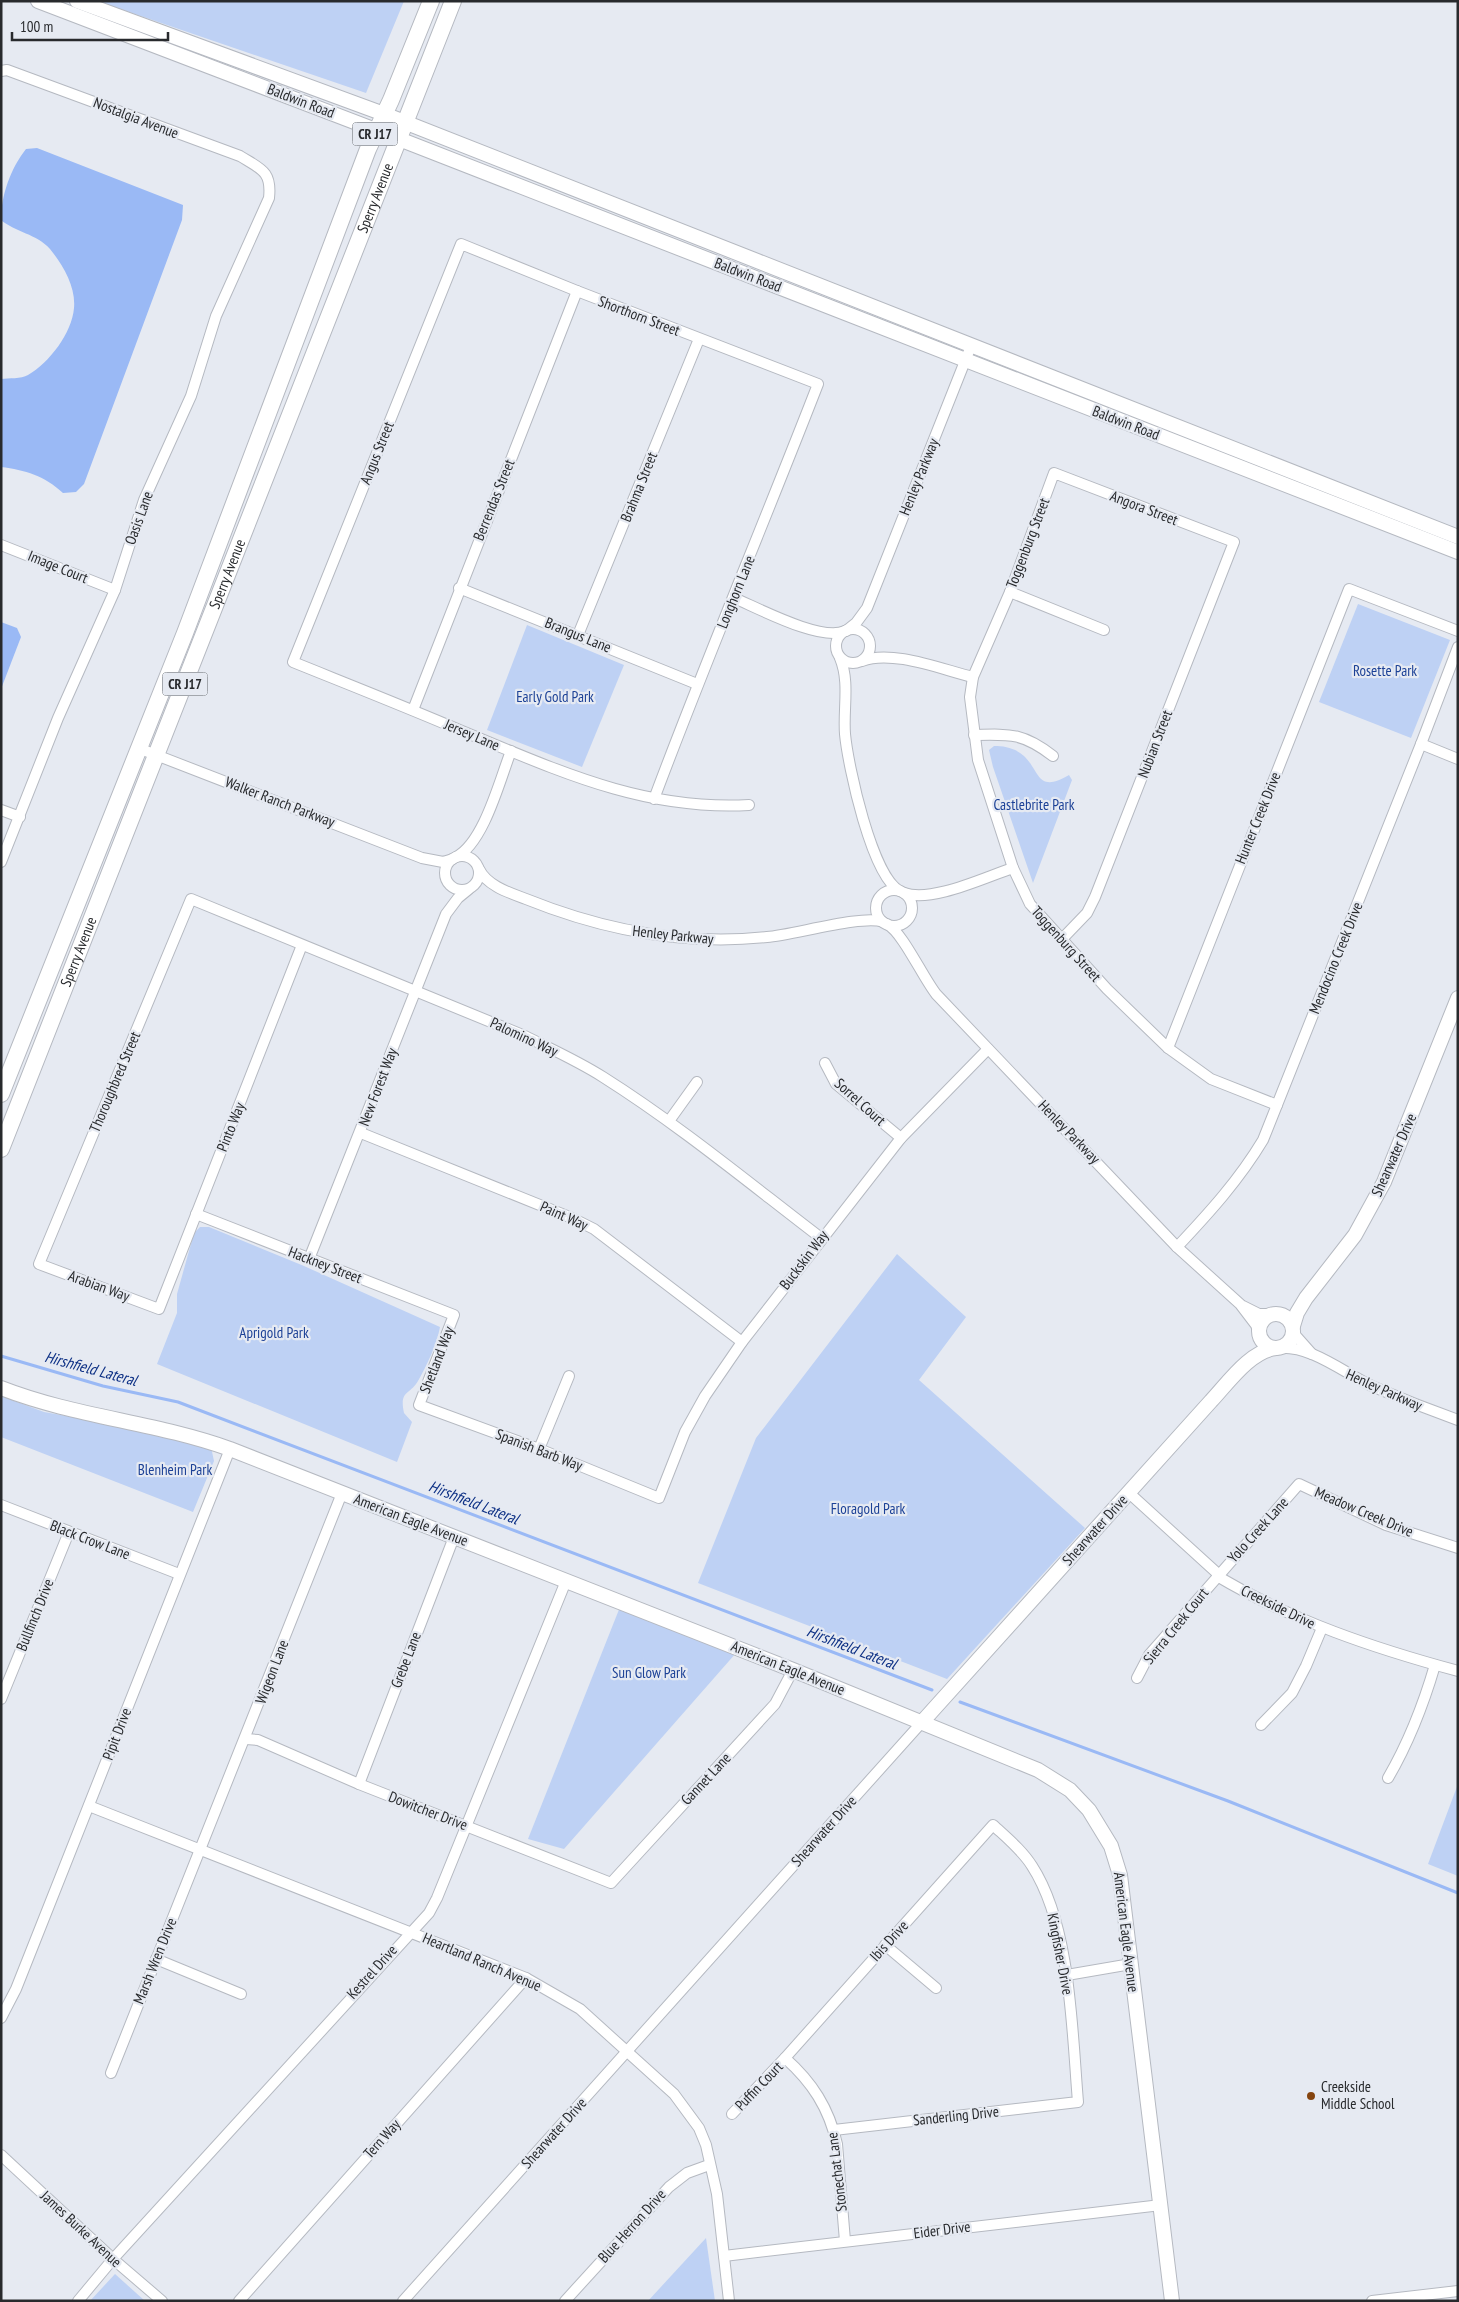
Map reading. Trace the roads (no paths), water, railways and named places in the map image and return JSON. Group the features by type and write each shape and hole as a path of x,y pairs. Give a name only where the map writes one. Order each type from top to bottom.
{"main road":[{"name":"Baldwin Road","path":"38,1 377,130 1458,552"},
{"name":"Baldwin Road","path":"77,1 406,122 1458,537"},
{"name":"Sperry Avenue","path":"1,1094 185,634 377,130 430,1"},
{"name":"Sperry Avenue","path":"1,1149 453,1"},
{"path":"797,294 830,299 867,314 873,313 877,309"},
{"name":"Shearwater Drive","path":"1293,1327 1296,1313 1355,1235 1384,1182 1458,998"},
{"name":"Shearwater Drive","path":"1273,1314 1288,1309 1306,1298"},
{"path":"1273,1314 1283,1315 1293,1327 1290,1341 1277,1348 1264,1343 1259,1335 1261,1321 1273,1314"},
{"name":"Shearwater Drive","path":"1247,1364 1257,1344 1259,1335"},
{"name":"Shearwater Drive","path":"923,1721 1128,1492 1247,1364 1266,1350 1277,1348"},
{"name":"American Eagle Avenue","path":"1,1388 57,1406 156,1426 230,1448 923,1721 1049,1776 1070,1790 1089,1810 1105,1833 1116,1860 1131,1964 1172,2301"}],"street":[{"name":"Nostalgia Avenue","path":"1,71 6,70 240,156 268,174"},
{"name":"Oasis Lane","path":"1,862 58,718 114,590 144,500 190,396 216,316 269,198 271,184 268,174"},
{"name":"Shorthorn Street","path":"461,244 576,291 818,384"},
{"name":"Angus Street","path":"293,662 461,244"},
{"name":"Berrendas Street","path":"413,710 576,291"},
{"name":"Brahma Street","path":"578,635 699,339"},
{"name":"Henley Parkway","path":"869,640 865,627 867,608 971,346"},
{"name":"Longhorn Lane","path":"654,800 697,684 734,598 818,384"},
{"name":"Angora Street","path":"1054,473 1234,542"},
{"name":"Toggenburg Street","path":"1054,473 1010,592 973,678 970,697 978,760 1013,868 1030,904 1107,989 1168,1048 1211,1079 1277,1105"},
{"name":"Nubian Street","path":"1062,939 1087,913 1096,897 1234,542"},
{"name":"Image Court","path":"1,545 114,590"},
{"name":"Brangus Lane","path":"459,588 697,684"},
{"name":"Hunter Creek Drive","path":"1168,1048 1349,589 1458,631"},
{"path":"1010,592 1104,630"},
{"path":"734,598 813,630 834,634 851,629 862,631 876,648 895,658 973,678"},
{"name":"Henley Parkway","path":"845,631 853,626 867,608"},
{"path":"813,630 830,643 839,656 850,663 873,658 895,658"},
{"path":"845,631 836,643 846,687 845,733 848,763 855,792 880,869 882,886 877,901 877,914 885,923 897,925 910,914 917,904 935,894 1013,868"},
{"path":"846,687 870,650 869,640"},
{"name":"Mendocino Creek Drive","path":"1177,1246 1211,1211 1246,1168 1263,1140 1458,647"},
{"name":"Jersey Lane","path":"293,662 593,783 654,800 714,807 749,805"},
{"path":"974,735 1013,736 1032,740 1053,756"},
{"path":"1421,744 1458,759"},
{"name":"Walker Ranch Parkway","path":"138,748 422,858 443,862 455,858"},
{"path":"502,889 482,886 455,889 447,881 446,871 455,858 466,850 479,832 511,751"},
{"path":"1,810 20,817"},
{"path":"470,888 478,880 476,856 479,832"},
{"name":"Walker Ranch Parkway","path":"422,858 440,870 447,881"},
{"path":"455,858 469,858 484,877 502,889"},
{"path":"880,869 890,884 902,892 910,901 910,914"},
{"name":"New Forest Way","path":"309,1259 361,1133 446,914 450,893 447,881"},
{"name":"New Forest Way","path":"446,914 458,898 470,888"},
{"name":"Henley Parkway","path":"502,889 584,920 623,930 668,937 708,940 767,937 803,932 851,921 874,919 885,923 895,929 929,985 988,1049 1145,1210 1177,1246 1240,1304 1256,1325 1259,1335"},
{"path":"877,901 890,890 915,896 935,894"},
{"name":"Palomino Way","path":"191,899 525,1036 567,1057 602,1076 669,1121 821,1238"},
{"name":"Thoroughbred Street","path":"39,1264 191,899"},
{"name":"Henley Parkway","path":"851,921 871,911 877,901"},
{"name":"Henley Parkway","path":"908,950 906,929 910,914"},
{"name":"Pinto Way","path":"159,1309 302,946"},
{"name":"Buckskin Way","path":"659,1498 685,1432 705,1396 742,1342 821,1238 901,1138 988,1049"},
{"name":"Sorrel Court","path":"825,1063 836,1084 901,1138"},
{"path":"669,1121 698,1082"},
{"name":"Paint Way","path":"361,1133 572,1218 594,1230 742,1342"},
{"name":"Hackney Street","path":"196,1214 454,1315"},
{"name":"Arabian Way","path":"39,1264 159,1309"},
{"name":"Henley Parkway","path":"1240,1304 1259,1314 1273,1314"},
{"name":"Shetland Way","path":"419,1405 454,1315"},
{"name":"Henley Parkway","path":"1293,1327 1296,1336 1312,1355"},
{"name":"Henley Parkway","path":"1277,1348 1293,1349 1312,1355 1380,1390 1458,1420"},
{"path":"538,1449 569,1376"},
{"name":"Spanish Barb Way","path":"419,1405 538,1449 659,1498"},
{"name":"Pipit Drive","path":"1,2018 16,1989 230,1448"},
{"name":"Meadow Creek Drive","path":"1299,1484 1386,1525 1458,1548"},
{"name":"Yolo Creek Lane","path":"1217,1576 1299,1484"},
{"name":"Creekside Drive","path":"1128,1492 1217,1573 1217,1576 1263,1602 1322,1628 1376,1648 1458,1672"},
{"name":"Wigeon Lane","path":"200,1850 246,1739 342,1493"},
{"name":"Black Crow Lane","path":"1,1505 179,1574"},
{"name":"Bullfinch Drive","path":"1,1699 69,1532"},
{"name":"Grebe Lane","path":"359,1784 454,1537"},
{"name":"Sierra Creek Court","path":"1136,1678 1149,1655 1217,1576"},
{"name":"Kestrel Drive","path":"78,2301 113,2259 410,1931 429,1913 438,1898 566,1581"},
{"path":"1261,1725 1292,1693 1322,1628"},
{"path":"1388,1778 1406,1746 1423,1707 1435,1665"},
{"name":"Gannet Lane","path":"611,1883 775,1704 793,1670"},
{"name":"Shearwater Drive","path":"403,2301 923,1721"},
{"name":"Dowitcher Drive","path":"246,1739 258,1740 359,1784 611,1883"},
{"name":"Heartland Ranch Avenue","path":"89,1806 526,1978 580,2009 674,2094 688,2111 706,2144 709,2165 717,2194 729,2301"},
{"name":"Ibis Drive","path":"785,2058 993,1825"},
{"name":"Kingfisher Drive","path":"993,1825 1019,1849 1041,1880 1048,1899 1067,1975 1078,2102"},
{"name":"Marsh Wren Drive","path":"111,2073 200,1850"},
{"path":"885,1945 936,1988"},
{"path":"156,1959 240,1994"},
{"path":"1067,1975 1131,1964"},
{"name":"Tern Way","path":"239,2301 526,1978"},
{"name":"Puffin Court","path":"732,2114 785,2058"},
{"name":"Stonechat Lane","path":"785,2058 804,2075 816,2091 834,2130 837,2144 844,2241"},
{"name":"Sanderling Drive","path":"834,2130 1078,2102"},
{"name":"James Burke Avenue","path":"1,2155 113,2259 162,2301"},
{"name":"Blue Herron Drive","path":"565,2301 669,2187 688,2173 709,2165"},
{"name":"Eider Drive","path":"724,2256 1161,2205"},
{"path":"1372,2301 1458,2292"}],"water":[{"path":"37,148 183,205 182,220 84,484 76,492 63,493 42,478 18,470 1,467 1,379 18,378 28,375 44,363 64,337 74,308 71,284 60,262 50,249 39,240 1,220 3,201 11,173 26,149"},
{"path":"1,622 17,628 21,637 1,689"}],"waterway":[{"name":"Hirshfield Lateral","path":"1,1356 103,1386 178,1402 932,1690"},
{"path":"960,1702 1228,1801 1458,1893"}],"place":[{"name":"Creekside Middle School","path":"1311,2096"}],"park label":[{"name":"Rosette Park","path":"1385,671"},
{"name":"Early Gold Park","path":"555,697"},
{"name":"Castlebrite Park","path":"1034,805"},
{"name":"Aprigold Park","path":"274,1333"},
{"name":"Blenheim Park","path":"175,1470"},
{"name":"Floragold Park","path":"868,1509"},
{"name":"Sun Glow Park","path":"649,1673"}]}
